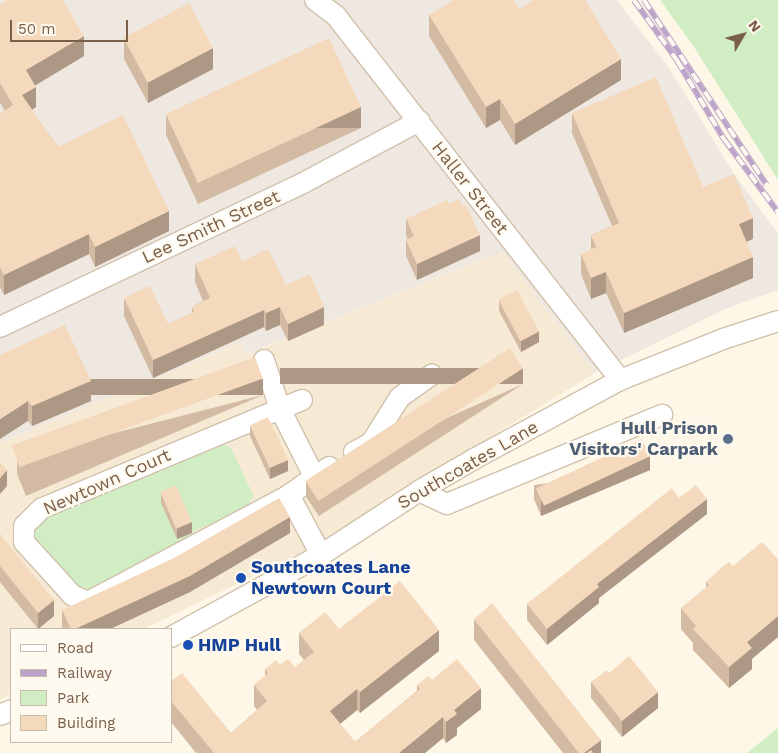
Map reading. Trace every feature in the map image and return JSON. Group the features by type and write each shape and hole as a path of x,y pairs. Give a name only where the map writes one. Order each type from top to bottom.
{"street":[{"name":"Haller Street","path":"315,0 336,16 620,380"},
{"name":"Lee Smith Street","path":"0,327 303,184 419,121"},
{"name":"Southcoates Lane","path":"172,636 321,555 419,491 620,380 723,339 778,322"},
{"path":"264,360 280,409 314,476"},
{"name":"Newtown Court","path":"302,400 42,508 24,526 24,542 72,595 88,602 289,495 314,476 371,443 400,397 432,375"},
{"path":"419,491 447,504 662,415"},
{"path":"289,495 321,555"}],"shaded area":[{"path":"0,0 617,0 669,68 735,175 778,234 778,290 723,310 595,373 502,252 246,354 240,343 0,443"},
{"path":"502,252 595,373 306,550 146,628 10,628 10,695 0,700 0,443 240,343 247,354"}],"green space":[{"path":"660,0 778,0 778,180 694,47"},
{"path":"220,442 231,448 253,495 247,509 193,531 195,537 95,589 80,589 38,548 32,535 34,524 41,517"},
{"path":"778,728 778,753 747,753"}],"building":[{"path":"7,0 63,0 84,36 26,70 36,87 22,95 58,147 123,115 169,211 95,247 89,234 4,275 0,267 0,114 13,105 0,83 0,4"},
{"path":"454,0 513,0 519,9 534,0 585,0 621,59 515,124 500,99 486,107 429,15"},
{"path":"189,3 213,48 148,83 124,38"},
{"path":"329,38 361,107 198,183 166,114"},
{"path":"656,77 703,187 734,174 753,218 739,224 753,257 624,313 606,272 591,278 581,254 596,247 591,235 619,223 572,113"},
{"path":"459,199 463,207 466,205 480,235 417,264 406,240 414,236 406,219 447,200 449,204"},
{"path":"235,246 242,261 268,249 286,285 310,274 324,307 288,324 280,307 266,313 264,310 153,360 124,298 150,286 168,324 194,312 192,307 210,298 195,264"},
{"path":"517,290 539,331 521,341 498,300"},
{"path":"65,325 91,381 32,406 28,401 0,419 0,355"},
{"path":"510,348 523,368 318,501 305,481"},
{"path":"255,357 263,379 19,467 12,446"},
{"path":"268,417 288,460 270,468 250,425"},
{"path":"642,439 650,456 544,506 536,488"},
{"path":"0,463 7,470 0,478"},
{"path":"176,485 192,522 176,528 160,492"},
{"path":"696,485 707,499 597,584 599,587 547,629 527,604 672,488 679,498"},
{"path":"279,498 290,517 190,576 77,628 71,628 62,610 172,559"},
{"path":"0,534 54,600 38,613 0,566"},
{"path":"762,542 778,559 778,616 747,642 752,648 729,667 693,629 696,626 681,608 709,585 706,582 729,562 733,566"},
{"path":"400,581 439,630 360,692 357,689 330,711 355,742 420,689 417,685 429,676 432,680 457,659 481,688 454,710 457,714 446,722 443,717 399,753 214,753 172,702 172,680 182,673 231,733 267,701 254,685 268,673 265,669 276,660 280,665 288,659 295,667 314,652 299,633 325,612 339,629"},
{"path":"492,603 601,740 584,753 579,753 474,619"},
{"path":"629,656 658,692 622,721 591,682 607,670 609,673"}],"railway":[{"path":"634,0 677,60 724,139 778,212"},
{"path":"644,0 767,185"}],"place":[{"name":"Hull Prison Visitors' Carpark","path":"728,439"},
{"name":"Southcoates Lane Newtown Court","path":"241,578"},
{"name":"HMP Hull","path":"188,645"}]}
